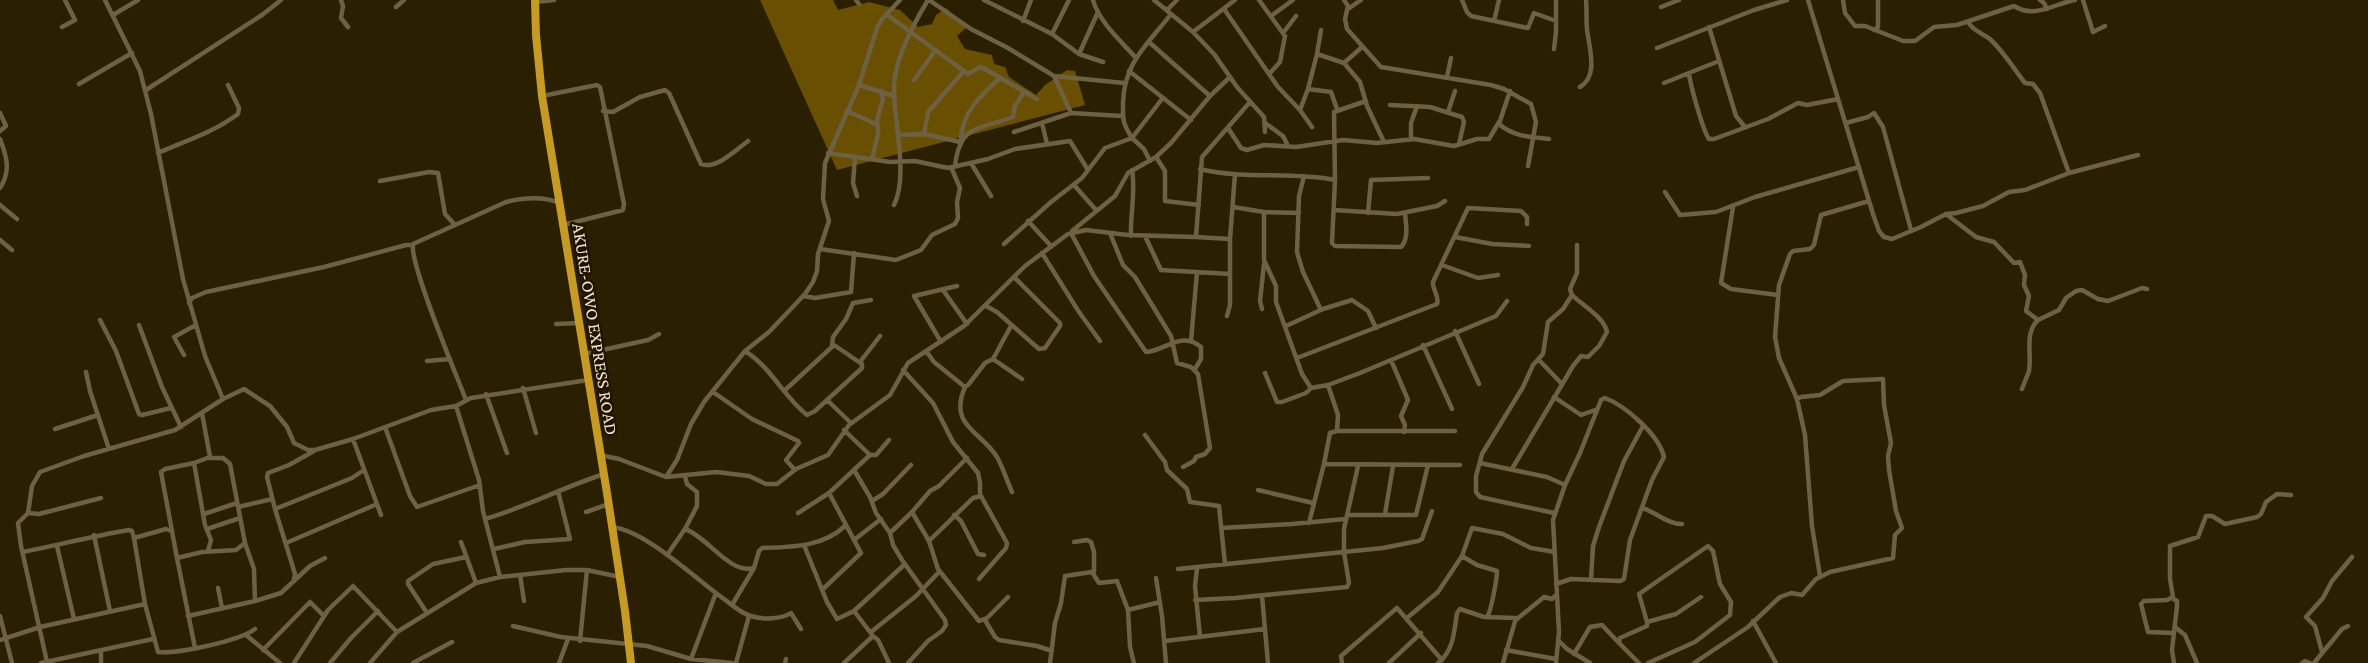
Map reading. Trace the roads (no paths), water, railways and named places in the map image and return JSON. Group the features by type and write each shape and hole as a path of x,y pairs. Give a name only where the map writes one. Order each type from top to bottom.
{"highway":[{"name":"AKURE-OWO EXPRESS ROAD","path":"535,1 542,96 609,504 631,663"}],"street":[{"path":"62,27 75,20 65,0"},
{"path":"105,0 132,53 146,90 189,303 223,399"},
{"path":"113,15 138,0"},
{"path":"146,90 262,15 281,0"},
{"path":"340,0 343,6 341,17 348,27"},
{"path":"396,7 404,0"},
{"path":"535,1 554,0"},
{"path":"666,477 677,460 697,413 745,351 769,332 803,296 815,277 820,249 829,221 823,198 823,170 828,153 859,84 875,34 886,15 900,0"},
{"path":"894,205 899,195 899,135 894,112 895,80 902,49 928,0 971,29 1054,76 1124,83"},
{"path":"984,0 1052,34 1078,54 1103,62"},
{"path":"996,7 1000,0"},
{"path":"1023,21 1031,0"},
{"path":"1052,34 1069,0"},
{"path":"1093,0 1098,12 1136,58"},
{"path":"1154,0 1193,32 1214,54 1230,77 1261,113 1265,123 1265,132"},
{"path":"1150,160 1144,149 1132,138 1122,123 1124,83 1136,58 1177,0"},
{"path":"1193,32 1235,0"},
{"path":"1259,0 1283,33 1284,39 1280,62 1270,73"},
{"path":"1271,16 1293,0"},
{"path":"1344,0 1348,9 1346,26 1362,48 1377,63 1388,69 1447,76 1491,85 1510,92 1532,106 1536,122 1528,166"},
{"path":"1348,9 1361,0"},
{"path":"1462,0 1469,15 1494,21 1528,28 1534,13 1556,21"},
{"path":"1494,21 1499,0"},
{"path":"1554,49 1556,0"},
{"path":"1580,87 1587,83 1590,76 1591,51 1586,0"},
{"path":"1660,7 1679,0"},
{"path":"1657,48 1766,3 1787,0"},
{"path":"1808,0 1869,201 1879,231 1884,237 1892,239 1946,214 1983,206 2009,192 2025,190 2069,173 2138,154"},
{"path":"1843,0 1845,12 1852,24 1903,41 1915,41 1934,27 1968,22 2014,6 2023,11 2047,9 2075,0"},
{"path":"1874,30 1878,27 1879,22 1878,0"},
{"path":"2040,0 2047,9"},
{"path":"2083,0 2093,32 2105,26"},
{"path":"1224,9 1278,87 1300,110 1312,127"},
{"path":"1078,54 1098,12"},
{"path":"886,15 911,31 963,72 970,74 981,67 1037,99"},
{"path":"1283,33 1296,16"},
{"path":"1968,22 1973,29 1990,40 2008,58 2025,83 2033,84 2040,93 2069,173"},
{"path":"1709,27 1736,116 1744,127"},
{"path":"1300,110 1308,89 1321,30"},
{"path":"1149,42 1210,96"},
{"path":"1344,63 1362,48"},
{"path":"914,80 935,51"},
{"path":"79,84 132,53"},
{"path":"1317,54 1344,63 1360,82 1384,142"},
{"path":"1447,76 1451,58"},
{"path":"1664,83 1719,61"},
{"path":"1129,71 1191,120"},
{"path":"924,134 928,112 963,72"},
{"path":"1689,73 1707,136 1714,139 1768,119 1798,103 1807,105 1838,99"},
{"path":"1054,76 1071,113"},
{"path":"600,455 619,459 666,477 716,472 749,476 771,485 781,482 795,470 828,455 851,423 890,395 900,380 903,370 913,358 967,324 1014,277 1115,195 1126,176 1132,170 1156,157 1230,77"},
{"path":"820,249 900,259 921,250 936,233 956,224 960,191 953,167 962,132 972,104 999,78"},
{"path":"859,84 894,96"},
{"path":"158,153 177,143 208,132 238,114 239,108 228,85"},
{"path":"542,96 597,85 600,87 624,208 563,225"},
{"path":"1308,89 1331,92 1337,109"},
{"path":"603,111 613,112 640,97 665,90 669,93 701,164 708,166 717,163 748,141"},
{"path":"876,124 883,99 881,91"},
{"path":"1448,112 1455,91"},
{"path":"961,141 970,132 1013,117 1015,106 1024,92"},
{"path":"1228,128 1244,150 1264,145 1296,147 1355,140 1384,142 1411,139 1454,146 1478,139 1489,139 1499,122 1510,92"},
{"path":"1004,244 1028,221 1074,185 1104,148 1132,138 1162,99"},
{"path":"1366,101 1337,109 1334,112 1335,180 1331,237 1333,245 1401,247 1407,228 1405,213"},
{"path":"1196,237 1203,155 1250,102"},
{"path":"1390,105 1430,107 1464,119 1459,144"},
{"path":"1411,139 1411,123 1416,106"},
{"path":"847,111 876,124 879,130 872,159"},
{"path":"1846,123 1868,117 1874,112 1879,117 1911,230"},
{"path":"0,113 6,126 0,130"},
{"path":"1014,132 1071,113 1122,116"},
{"path":"1499,122 1502,127 1513,133 1549,139"},
{"path":"1042,123 1047,144"},
{"path":"1265,123 1283,136 1288,146"},
{"path":"899,135 924,134 961,141"},
{"path":"0,139 7,162 7,175 0,188"},
{"path":"828,153 953,167 988,159 1015,149 1071,141 1088,170"},
{"path":"855,157 853,183 857,196"},
{"path":"1156,157 1165,171 1165,201 1199,205"},
{"path":"971,163 992,196"},
{"path":"1665,192 1680,215 1716,212 1755,197 1859,166"},
{"path":"1200,169 1235,174 1304,176 1335,180"},
{"path":"1131,236 1130,219 1134,209 1132,170"},
{"path":"380,181 429,172 438,173 445,214 455,225"},
{"path":"1227,316 1230,304 1230,240 1235,174"},
{"path":"1304,176 1300,191 1297,252 1303,272 1321,310"},
{"path":"1368,213 1371,180 1428,178"},
{"path":"1074,185 1096,210"},
{"path":"549,199 557,190"},
{"path":"189,303 198,295 216,289 324,267 413,245 506,202 549,199 560,203"},
{"path":"1334,210 1405,213 1440,206 1445,201"},
{"path":"1820,576 1812,526 1805,435 1797,399 1779,358 1775,342 1778,295 1790,254 1792,251 1810,249 1814,244 1821,215 1869,201"},
{"path":"0,205 17,219"},
{"path":"1233,207 1264,212 1299,213"},
{"path":"1297,358 1437,304 1438,298 1432,284 1466,210 1470,207 1481,210 1521,211 1527,217 1527,224"},
{"path":"1733,207 1720,283 1731,289 1778,295"},
{"path":"1262,309 1260,301 1264,264 1262,234 1264,212"},
{"path":"1946,214 1976,237 1994,242 2014,263 2020,262 2025,275 2024,285 2029,296 2026,311 2038,320"},
{"path":"1028,221 1051,246"},
{"path":"1069,233 1086,230 1131,236 1230,240"},
{"path":"1069,233 1094,276 1146,352 1154,351 1173,342 1191,341 1202,347 1202,359 1195,369"},
{"path":"1110,233 1123,265 1135,277 1165,325 1173,342 1178,365 1195,369 1210,448 1205,454 1196,457 1194,461 1183,467"},
{"path":"1145,236 1161,270 1230,274"},
{"path":"1455,237 1492,244 1529,246"},
{"path":"0,240 12,250"},
{"path":"413,245 412,253 420,278 466,400"},
{"path":"1512,469 1561,383 1580,356 1588,357 1599,346 1607,332 1591,311 1572,295 1570,289 1577,273 1577,245"},
{"path":"803,296 815,298 851,292 854,253"},
{"path":"1042,253 1100,341"},
{"path":"1264,264 1276,286 1276,299 1302,374 1311,388"},
{"path":"1442,265 1478,278 1498,275"},
{"path":"1191,341 1197,272"},
{"path":"986,306 997,312 1041,350 1045,348 1060,324 1014,277"},
{"path":"941,342 914,296 957,286"},
{"path":"2022,389 2028,373 2031,326 2038,320 2059,310 2066,298 2076,291 2082,290 2098,299 2108,301 2142,288 2147,289"},
{"path":"943,290 967,324"},
{"path":"1554,513 1480,497 1475,488 1480,463 1488,442 1523,387 1533,365 1544,352 1548,322 1563,309 1572,295"},
{"path":"784,390 811,368 832,346 833,337 846,319 853,303 871,300"},
{"path":"1286,327 1321,310 1355,300 1369,313 1376,328"},
{"path":"1265,373 1278,403 1298,397 1311,388 1328,385 1423,345 1446,338 1455,331 1497,315 1507,301"},
{"path":"100,320 116,351 139,414 171,408"},
{"path":"556,324 579,323"},
{"path":"139,325 146,349 181,427"},
{"path":"184,355 174,337 196,326"},
{"path":"1011,326 993,359 985,363 965,387 960,398 962,417 977,437 996,456 1012,492"},
{"path":"1455,331 1479,384"},
{"path":"584,354 648,340 659,334"},
{"path":"860,362 880,336"},
{"path":"745,351 765,366 807,415 862,368 860,362 837,345 832,346"},
{"path":"1423,345 1452,409"},
{"path":"926,351 934,362 965,387"},
{"path":"427,361 450,359"},
{"path":"993,359 1022,379"},
{"path":"1391,360 1408,400 1401,416 1405,424 1404,432"},
{"path":"1539,360 1561,383"},
{"path":"903,370 933,402 952,442 979,476 980,495 1007,543 1006,548 979,579"},
{"path":"86,372 109,450"},
{"path":"1694,663 1726,643 1780,597 1791,594 1802,595 1820,576 1844,568 1890,559 1894,556 1894,537 1902,528 1896,511 1889,470 1888,456 1891,443 1884,405 1883,381 1880,378 1843,381 1821,395 1801,396 1797,399"},
{"path":"294,579 295,574 272,500 268,473 315,450 353,439 431,410 456,406 466,400 486,394 588,380"},
{"path":"1328,385 1337,411 1337,431"},
{"path":"523,388 536,433"},
{"path":"47,662 22,552 18,523 28,513 32,486 37,475 74,459 161,435 181,427 223,399 244,389 270,406 287,427 294,443 308,450 315,450"},
{"path":"713,392 752,419 798,441 799,443 786,460 795,470"},
{"path":"486,394 507,453"},
{"path":"1554,397 1581,415 1596,410"},
{"path":"1506,650 1556,661 1559,641 1556,595 1555,552 1553,527 1554,513 1600,400 1605,398 1625,410 1643,426 1662,449 1664,456 1652,480 1628,547 1624,579 1620,581 1564,580 1556,584"},
{"path":"827,400 851,423"},
{"path":"456,406 480,485 485,519 500,577"},
{"path":"202,413 210,458"},
{"path":"55,429 99,415"},
{"path":"1591,579 1592,550 1599,527 1624,461 1643,426"},
{"path":"385,427 410,496 417,507 480,485"},
{"path":"844,430 870,455"},
{"path":"1309,523 1329,434 1337,431 1455,431"},
{"path":"1145,435 1165,462 1167,470 1187,489 1190,502 1219,506 1225,564"},
{"path":"353,439 381,515"},
{"path":"798,513 829,493 870,455 876,455 889,440"},
{"path":"195,648 169,528 161,472 165,469 210,458 223,458 229,461 245,543 254,569 255,601"},
{"path":"890,533 930,491 939,486 967,458"},
{"path":"194,463 211,540 208,551"},
{"path":"1480,463 1552,478 1565,485"},
{"path":"1324,464 1460,465"},
{"path":"872,501 879,497 911,465"},
{"path":"1221,528 1309,523 1385,514 1417,514 1428,465"},
{"path":"1195,600 1346,587 1349,583 1344,552 1346,517 1358,466"},
{"path":"1385,514 1393,466"},
{"path":"275,509 352,478 364,470"},
{"path":"854,470 872,501 874,509 890,533 893,545 922,590 944,617 945,625 908,663"},
{"path":"485,519 604,474"},
{"path":"667,555 685,529 698,500 697,492 687,484 685,476"},
{"path":"1258,490 1313,503"},
{"path":"494,549 516,543 570,538 558,491"},
{"path":"822,590 861,555 829,493"},
{"path":"2172,598 2170,546 2198,537 2206,516 2212,516 2225,524 2250,519 2260,515 2266,502 2277,494 2291,495"},
{"path":"929,542 954,515 975,496 980,495"},
{"path":"28,513 39,514 100,498"},
{"path":"204,514 238,505 272,500"},
{"path":"286,543 377,504"},
{"path":"586,512 609,504"},
{"path":"1642,508 1653,511 1673,523 1682,524"},
{"path":"1178,570 1383,548 1421,540 1432,511"},
{"path":"912,512 929,542 939,572 977,620 985,620 1008,597"},
{"path":"954,515 959,518 978,554 984,555"},
{"path":"207,529 240,518"},
{"path":"854,540 881,519"},
{"path":"732,605 754,568 762,548 804,545 830,538 845,526"},
{"path":"612,527 626,530 667,555 732,605 749,615 776,618 791,613 801,629"},
{"path":"134,538 169,528"},
{"path":"1407,618 1436,594 1462,556 1472,528 1503,534 1532,548 1555,552"},
{"path":"685,529 698,534 735,566 751,570 754,568"},
{"path":"22,552 57,546 94,535 129,530 132,531 134,538 145,604 153,639 159,653 195,648 246,635 255,629"},
{"path":"94,535 110,611"},
{"path":"1074,542 1087,540 1091,542 1094,552 1094,572 1099,583 1115,580 1118,582 1128,610 1130,647 1134,663"},
{"path":"461,542 476,583"},
{"path":"177,558 208,551 236,550 245,543"},
{"path":"804,545 822,590 837,619 854,611 905,564"},
{"path":"57,546 74,619"},
{"path":"1619,643 1620,638 1647,626 1639,594 1708,546 1712,550 1720,584 1731,602 1730,615 1695,642 1648,663"},
{"path":"1462,556 1477,565 1497,571 1491,598 1491,612 1487,617"},
{"path":"427,613 408,581 433,564 466,557"},
{"path":"2322,651 2315,626 2306,617 2324,598 2332,580 2352,557"},
{"path":"188,616 276,596 310,566 325,558"},
{"path":"1197,568 1195,600 1200,637"},
{"path":"370,663 397,632 476,583 500,577 546,571 587,570 620,577"},
{"path":"580,641 587,570"},
{"path":"844,663 939,572"},
{"path":"1050,663 1064,577 1094,572"},
{"path":"520,575 524,601"},
{"path":"1156,578 1166,663"},
{"path":"294,663 331,606 353,586 397,632"},
{"path":"218,588 222,608"},
{"path":"691,659 716,593"},
{"path":"1503,663 1517,619 1544,597 1552,599 1556,595"},
{"path":"1262,596 1268,663"},
{"path":"1647,622 1676,614 1701,597"},
{"path":"2173,633 2148,632 2141,604 2144,600 2172,598 2177,601 2173,633 2174,663"},
{"path":"263,650 310,602 324,616"},
{"path":"1128,610 1160,602"},
{"path":"3,639 40,627 145,604"},
{"path":"1342,663 1341,656 1396,609 1421,633 1440,661 1454,639 1458,609 1487,617 1517,619"},
{"path":"330,663 378,610"},
{"path":"854,611 878,640 889,663"},
{"path":"513,626 569,641 647,646 691,659 734,663 749,615"},
{"path":"0,616 3,639 12,663"},
{"path":"985,620 996,638 1052,651"},
{"path":"1753,621 1776,663"},
{"path":"1574,654 1590,627 1602,625 1639,663"},
{"path":"2302,663 2305,661 2312,663 2342,628 2348,626"},
{"path":"2175,627 2184,633 2197,663"},
{"path":"1164,640 1266,629"},
{"path":"1389,663 1421,633"},
{"path":"246,635 280,663"},
{"path":"41,663 153,639"},
{"path":"559,663 569,641"},
{"path":"1559,641 1574,654 1590,663"},
{"path":"413,663 452,642"},
{"path":"101,651 101,661"},
{"path":"94,652 101,661"}]}
